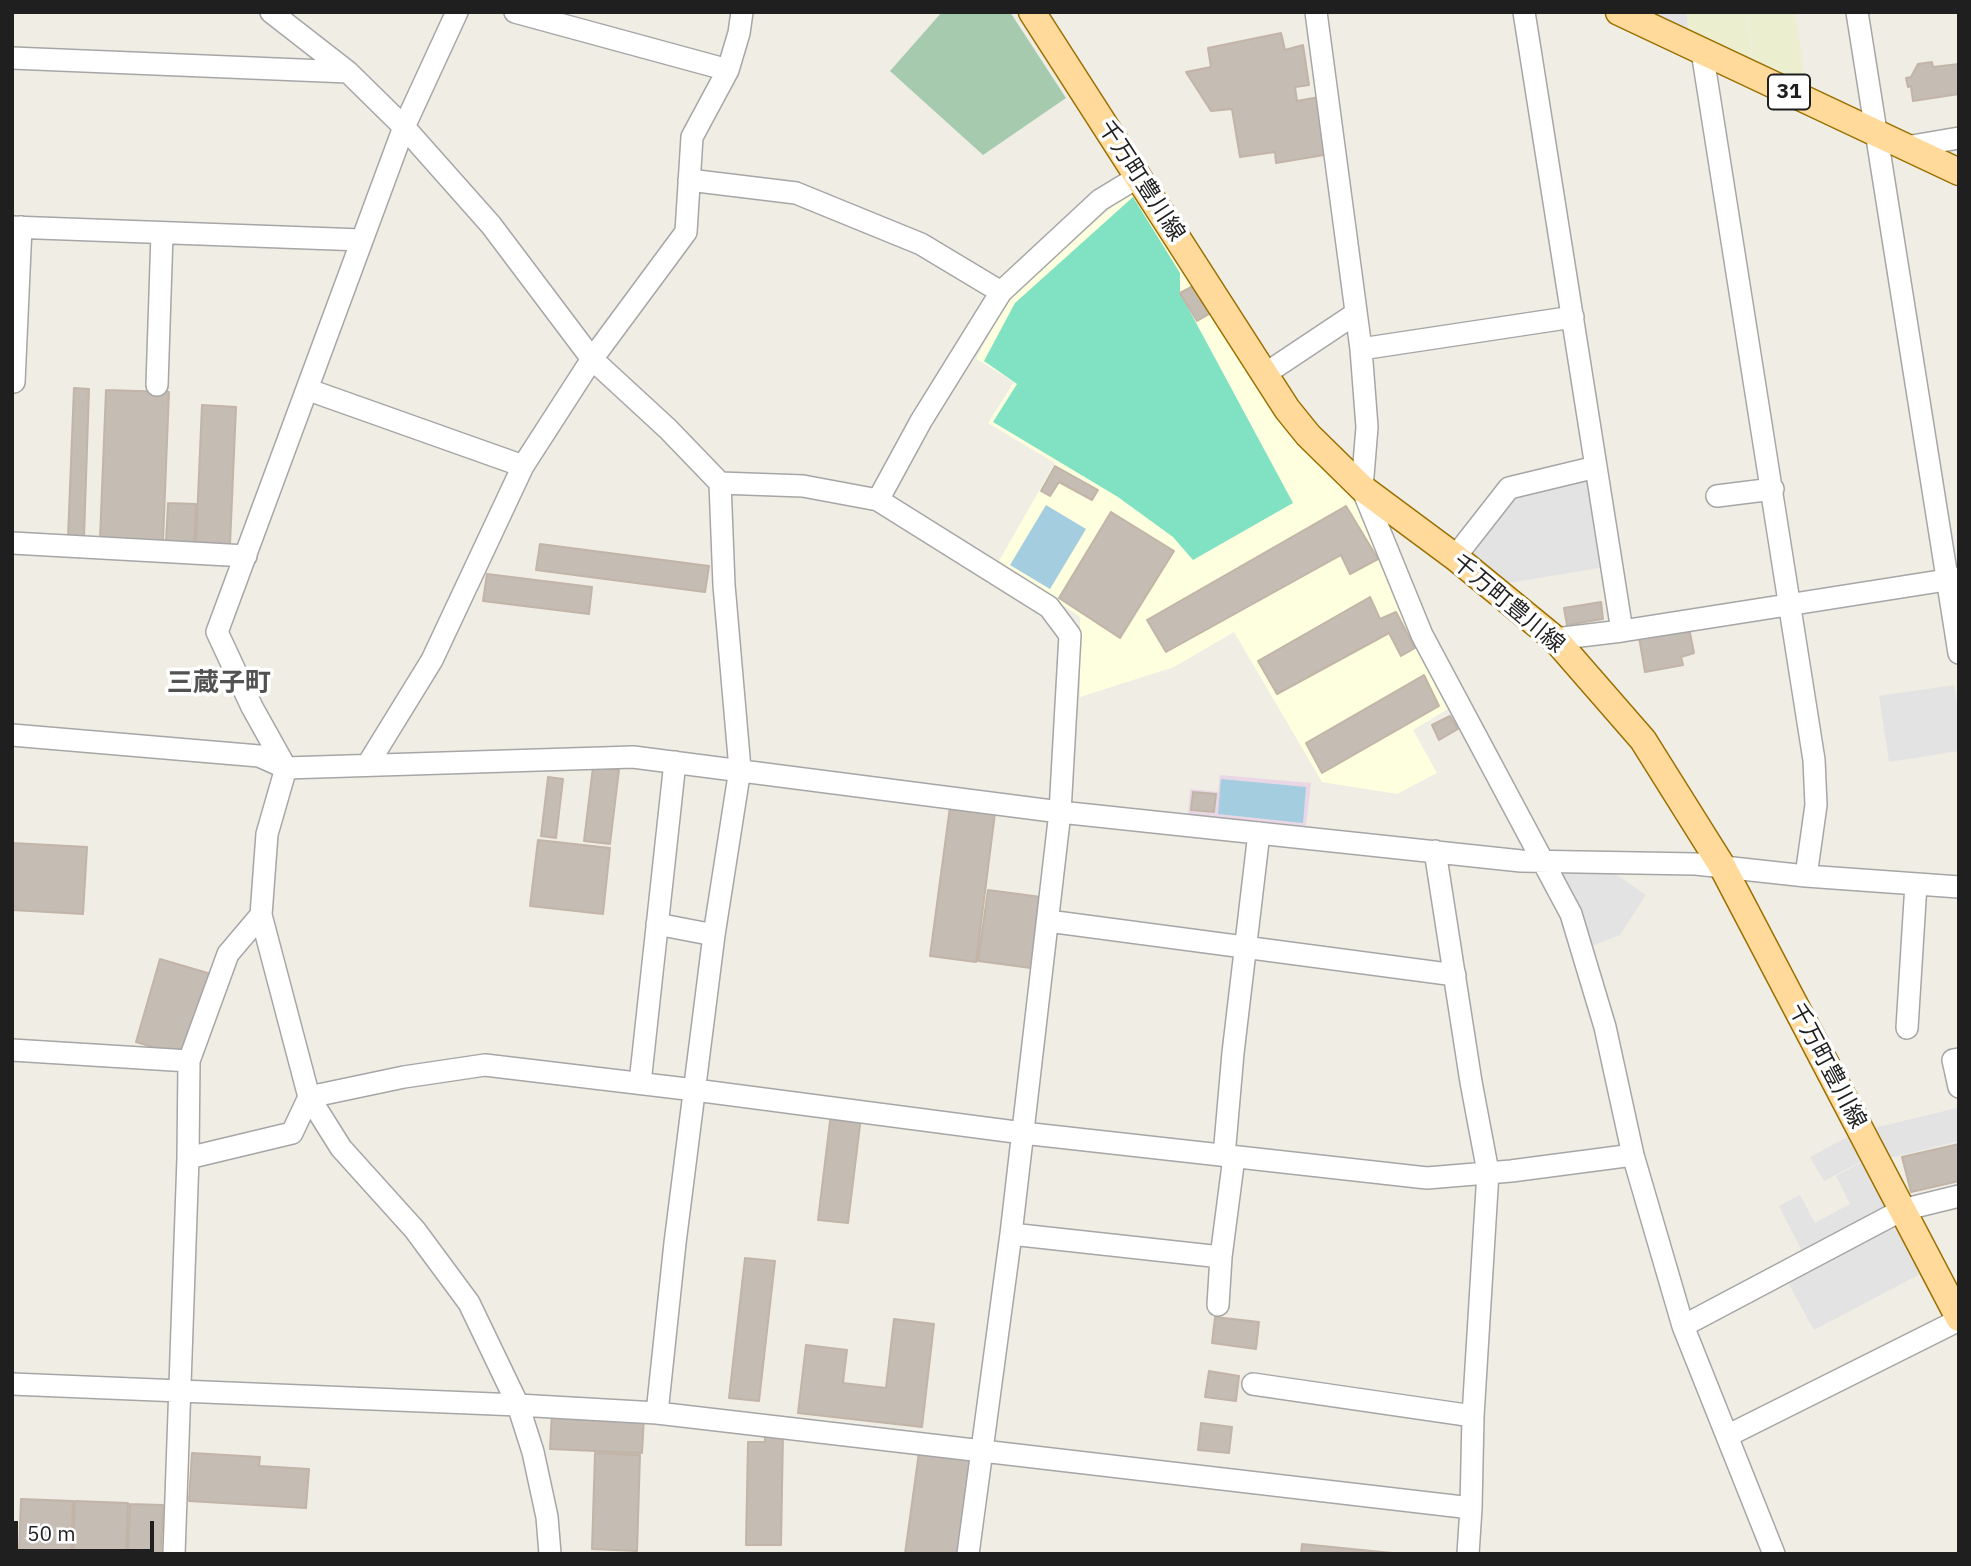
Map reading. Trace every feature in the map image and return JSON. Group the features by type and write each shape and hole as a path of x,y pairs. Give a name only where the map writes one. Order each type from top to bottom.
{"main road":[{"name":"千万町豊川線","path":"1032,12 1287,409 1308,435 1362,488 1455,557 1555,639 1643,740 1722,866 1959,1319"},
{"name":"31","path":"1619,12 1959,172"}],"street":[{"path":"271,12 348,72 404,127 491,225 592,359 668,429 720,483 724,585 740,769 714,935 675,1243 657,1413"},
{"path":"457,12 404,127 218,632 252,707 286,768 267,834 261,915 309,1097 341,1148 415,1230 469,1303 518,1405 533,1452 547,1517 550,1554"},
{"path":"516,12 728,70"},
{"path":"368,764 432,660 523,466 592,359 686,232 692,136 728,70 742,12"},
{"path":"1316,12 1362,349 1367,427 1362,488 1422,635 1571,914 1605,1027 1633,1155 1684,1326 1774,1554"},
{"path":"1524,12 1622,631"},
{"path":"1857,12 1874,132 1954,578 1959,653"},
{"path":"1702,51 1814,761 1816,805 1806,876"},
{"path":"12,58 348,72"},
{"path":"1906,147 1959,138"},
{"path":"878,500 921,421 1001,292 1100,200 1138,177"},
{"path":"689,180 796,193 921,244 1001,292"},
{"path":"14,382 17,227 362,240"},
{"path":"157,385 162,234"},
{"path":"1265,374 1356,314"},
{"path":"1362,349 1573,317"},
{"path":"309,390 523,466"},
{"path":"1455,557 1509,488 1597,467"},
{"path":"720,483 803,486 878,500 1049,607 1070,635 1060,812 1048,921 1011,1234 968,1554"},
{"path":"1717,496 1773,489"},
{"path":"12,544 246,555"},
{"path":"1555,639 1622,631 1954,578"},
{"path":"12,735 258,756 286,768 633,757 1060,812 1521,861 1722,866 1806,876 1959,887"},
{"path":"640,1083 675,762"},
{"path":"1218,1305 1246,947 1259,833"},
{"path":"1435,852 1488,1172 1473,1416 1468,1554"},
{"path":"1908,1028 1916,884"},
{"path":"174,1554 188,1158 188,1061 228,954 261,915"},
{"path":"1048,921 1455,975"},
{"path":"657,924 714,935"},
{"path":"12,1049 188,1061"},
{"path":"1959,1059 1954,1060 1959,1087"},
{"path":"309,1097 404,1077 485,1065 1023,1133 1427,1178 1633,1155"},
{"path":"188,1158 292,1133 309,1097"},
{"path":"1684,1326 1902,1210 1959,1196"},
{"path":"1011,1234 1221,1257"},
{"path":"1727,1436 1959,1319"},
{"path":"12,1384 657,1413 1471,1508"},
{"path":"1254,1384 1473,1416"}],"shaded area":[{"path":"942,12 1010,12 1066,98 983,155 890,71"},
{"path":"1637,12 1686,12 1689,37"},
{"path":"1686,12 1746,12 1754,70 1690,38"},
{"path":"1747,12 1795,12 1807,95 1755,71"},
{"path":"1134,188 1339,474 1370,531 1424,662 1448,709 1413,730 1437,773 1397,794 1322,782 1234,632 1174,667 1080,697 1080,617 999,561 1055,463 988,423 1014,382 976,359 1010,296"},
{"path":"1592,475 1605,567 1502,584 1467,550 1515,494"},
{"path":"1954,685 1959,718 1959,751 1889,762 1879,696"},
{"path":"1220,775 1311,783 1306,826 1188,815 1190,789 1218,792"},
{"path":"1560,869 1608,869 1646,895 1620,935 1587,948 1557,874"},
{"path":"1957,1108 1959,1141 1890,1158 1874,1128"},
{"path":"1851,1135 1864,1160 1824,1181 1810,1157"},
{"path":"1864,1161 1887,1203 1885,1211 1803,1253 1779,1206 1800,1195 1815,1223 1850,1204 1836,1176"},
{"path":"1890,1224 1900,1225 1924,1272 1814,1330 1786,1279"}],"green space":[{"path":"1133,197 1180,273 1180,293 1293,503 1193,560 1173,537 1118,497 993,422 1017,384 984,361 1015,303"}],"water":[{"path":"1046,505 1086,529 1050,589 1010,565"},
{"path":"1221,779 1306,787 1303,823 1218,814"}],"building":[{"path":"1281,33 1285,50 1303,45 1309,85 1295,87 1297,101 1319,97 1324,155 1276,163 1275,152 1240,157 1232,109 1211,111 1186,72 1211,67 1208,48"},
{"path":"1932,62 1933,67 1959,64 1959,94 1913,101 1911,86 1908,87 1906,78 1911,77 1918,64"},
{"path":"1195,285 1211,313 1197,321 1180,293"},
{"path":"74,388 89,389 84,537 68,537"},
{"path":"106,390 169,392 163,541 100,539"},
{"path":"202,405 236,407 230,545 196,543"},
{"path":"1055,466 1098,490 1092,500 1059,482 1050,496 1041,491"},
{"path":"168,503 196,504 194,543 166,542"},
{"path":"1346,506 1378,559 1350,574 1341,555 1166,652 1147,620"},
{"path":"1111,512 1174,551 1120,638 1059,598"},
{"path":"540,544 709,566 705,592 536,570"},
{"path":"487,574 592,587 589,614 483,601"},
{"path":"1370,597 1380,619 1396,612 1415,648 1401,656 1389,633 1277,694 1258,661"},
{"path":"1601,602 1603,619 1567,625 1564,608"},
{"path":"1689,628 1694,653 1681,657 1683,665 1645,672 1639,637"},
{"path":"1424,675 1439,706 1322,773 1306,743"},
{"path":"1450,716 1458,729 1439,740 1432,725"},
{"path":"593,767 619,770 610,844 584,841"},
{"path":"548,777 563,779 556,838 541,836"},
{"path":"1193,792 1216,794 1214,812 1191,810"},
{"path":"950,807 995,813 976,962 930,956"},
{"path":"538,840 610,848 603,914 530,906"},
{"path":"12,843 87,847 83,914 12,910"},
{"path":"988,890 1041,897 1031,968 978,961"},
{"path":"160,959 211,974 186,1057 136,1042"},
{"path":"831,1113 861,1117 848,1223 818,1220"},
{"path":"1959,1144 1959,1181 1911,1192 1902,1157"},
{"path":"745,1258 775,1261 759,1401 729,1398"},
{"path":"1215,1317 1259,1322 1256,1349 1212,1343"},
{"path":"894,1319 934,1324 922,1427 798,1413 806,1345 847,1350 843,1383 886,1388"},
{"path":"1209,1371 1239,1376 1236,1401 1205,1397"},
{"path":"552,1411 644,1416 642,1453 550,1449"},
{"path":"1201,1423 1232,1427 1229,1453 1198,1450"},
{"path":"765,1433 783,1433 781,1545 746,1545 748,1442 765,1442"},
{"path":"920,1445 974,1453 960,1554 905,1554"},
{"path":"192,1453 260,1457 259,1466 309,1469 306,1508 189,1501"},
{"path":"595,1453 640,1455 637,1551 592,1549"},
{"path":"21,1499 73,1501 71,1554 19,1554"},
{"path":"75,1501 128,1503 126,1554 73,1554"},
{"path":"130,1504 163,1505 161,1554 128,1554"},
{"path":"1302,1544 1402,1554 1301,1554"}],"district":[{"name":"三蔵子町","path":"219,683"}]}
